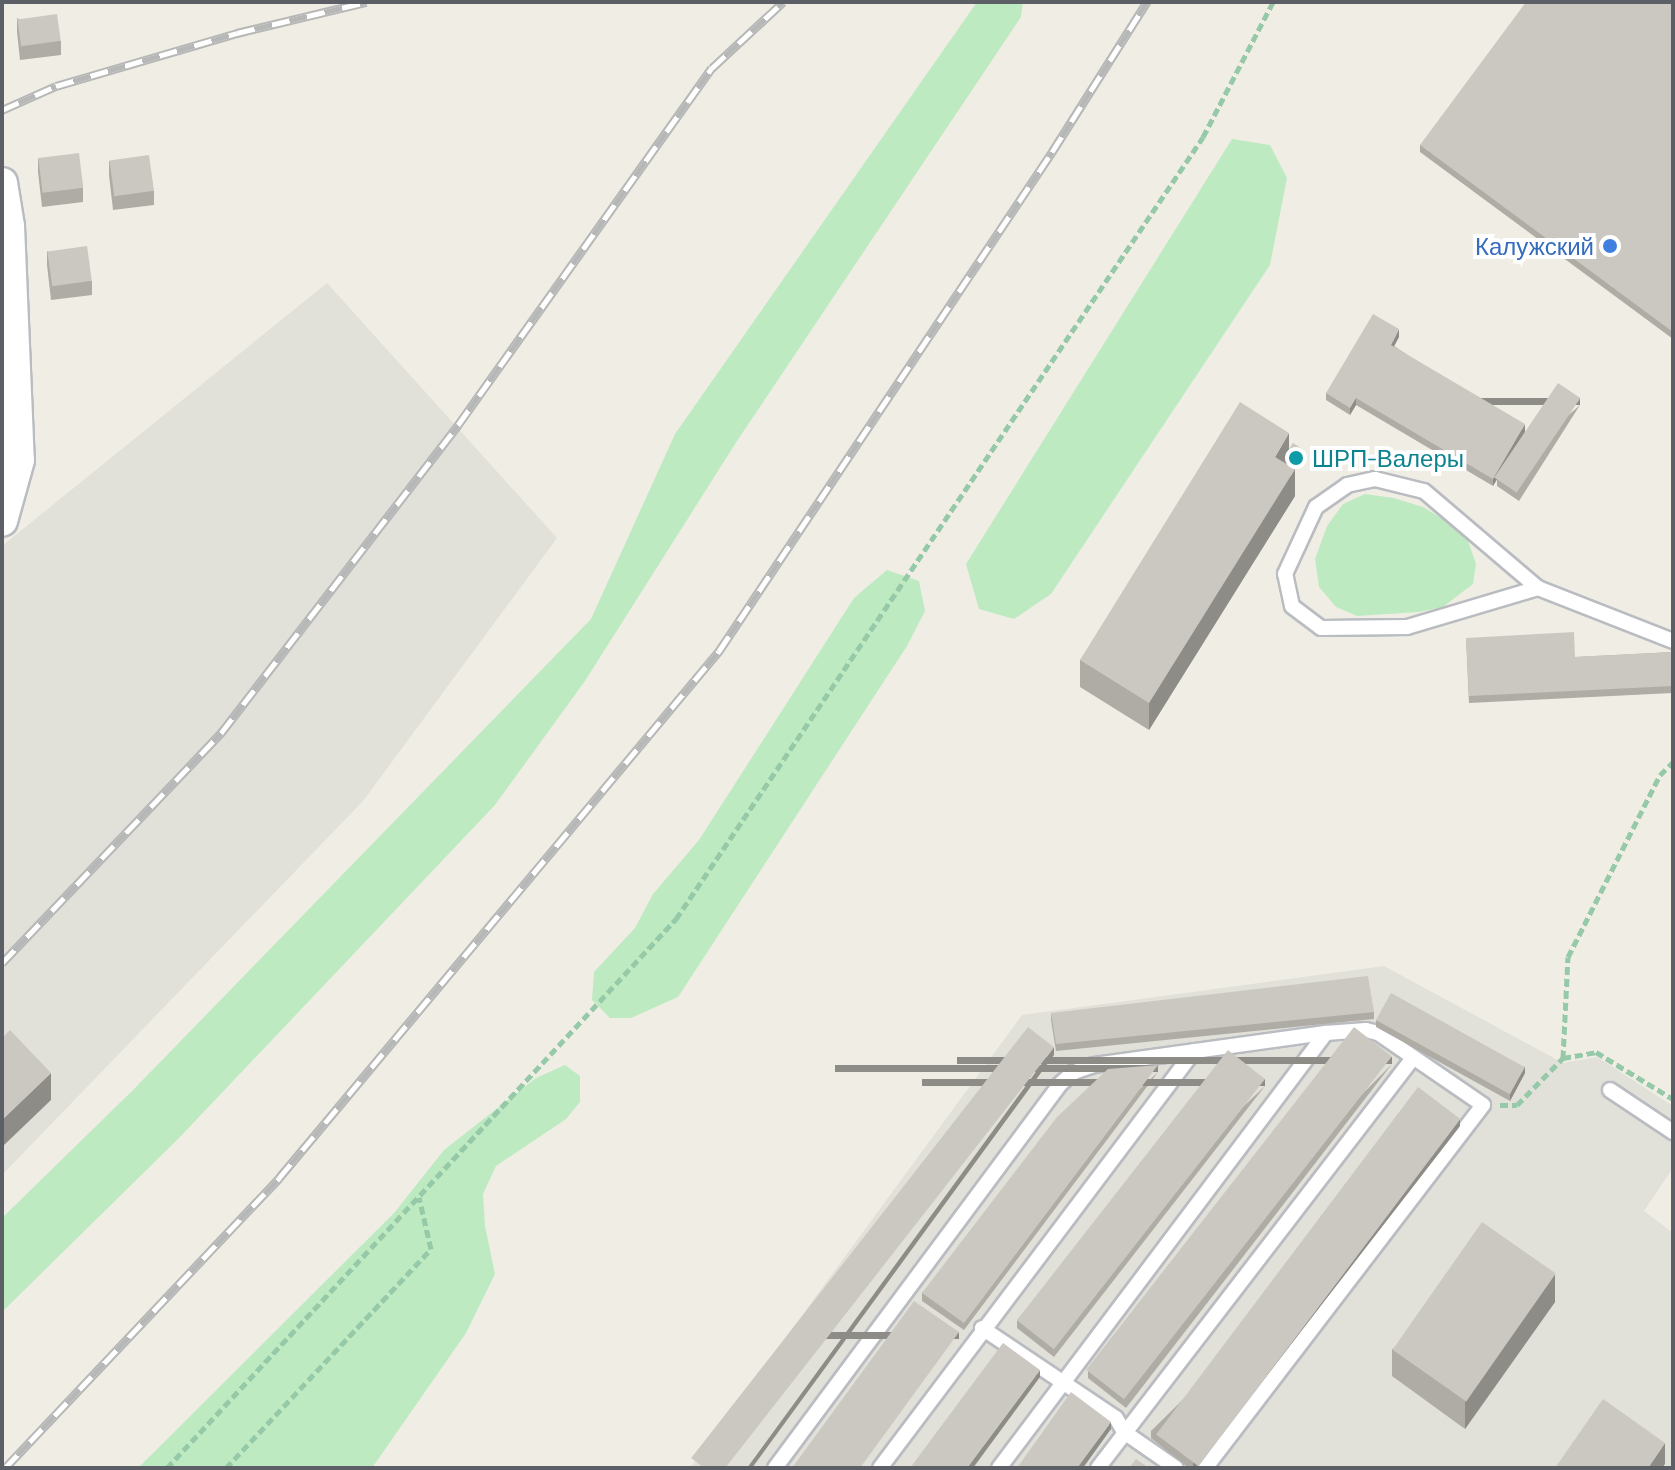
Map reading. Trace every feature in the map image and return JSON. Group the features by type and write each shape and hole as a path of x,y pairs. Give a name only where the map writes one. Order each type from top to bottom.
{"street":[{"path":"2,183 9,226 19,460 2,521"}],"lane":[{"path":"1538,588 1407,627 1321,628 1292,606 1285,574 1316,507 1347,485 1375,479 1424,491 1538,588 1673,641"},
{"path":"775,1468 1059,1085 1074,1072 1094,1065 1326,1033 1366,1030 1378,1033 1483,1105 1205,1468"},
{"path":"999,1468 1326,1033"},
{"path":"880,1468 982,1328 1194,1051"},
{"path":"1098,1468 1413,1058"},
{"path":"1610,1090 1673,1132"},
{"path":"982,1328 1116,1418 1124,1432 1176,1468"}],"path":[{"path":"167,1468 676,919 1203,137 1273,2"},
{"path":"1563,1058 1568,957 1660,775 1673,762"},
{"path":"1483,1105 1517,1105 1563,1058 1596,1052 1673,1099"},
{"path":"226,1468 431,1249 419,1197"}],"shaded area":[{"path":"327,283 557,538 363,801 2,1175 2,546"},
{"path":"1384,966 1563,1063 1597,1057 1673,1106 1673,1168 1644,1211 1673,1233 1673,1468 690,1468 1022,1015"}],"green space":[{"path":"977,2 1023,2 1021,17 737,441 585,681 495,805 179,1138 2,1312 2,1218 133,1090 591,619 675,434"},
{"path":"1232,139 1270,145 1287,178 1270,265 1051,594 1014,619 979,609 966,564"},
{"path":"1365,494 1394,498 1423,507 1453,525 1468,541 1476,564 1473,584 1443,607 1419,612 1357,616 1336,607 1319,587 1315,559 1327,526 1343,504"},
{"path":"887,570 919,581 925,611 907,646 678,997 631,1018 610,1018 592,1000 594,972 635,928 653,894 699,840 854,598"},
{"path":"565,1065 580,1076 580,1102 566,1119 496,1166 483,1194 485,1226 495,1274 466,1333 372,1468 138,1468 394,1213 444,1150 536,1078"}],"building":[{"name":"Калужский","path":"1526,2 1673,2 1673,332 1420,145"},
{"path":"57,14 61,41 21,46 17,20"},
{"path":"79,153 83,188 43,193 38,158"},
{"path":"149,155 154,191 114,196 109,161"},
{"path":"87,246 92,281 52,286 47,252"},
{"path":"1373,314 1399,329 1391,345 1525,424 1493,479 1356,398 1350,408 1326,393"},
{"path":"1558,383 1580,398 1517,493 1494,478"},
{"path":"1240,402 1289,433 1275,457 1295,469 1149,703 1080,660"},
{"path":"1293,443 1304,450 1299,458 1289,453"},
{"path":"1574,632 1575,657 1673,652 1673,686 1469,696 1466,638"},
{"path":"1368,976 1374,1012 1056,1044 1051,1013"},
{"path":"1391,993 1525,1067 1510,1094 1376,1020"},
{"path":"1028,1027 1054,1047 725,1468 704,1468 691,1458"},
{"path":"1354,1027 1392,1057 1124,1399 1086,1370"},
{"path":"10,1030 51,1073 2,1120 2,1038"},
{"path":"1228,1050 1265,1079 1054,1349 1017,1320"},
{"path":"1158,1065 964,1323 922,1293 1057,1117 1108,1069"},
{"path":"1418,1087 1460,1119 1199,1466 1156,1434"},
{"path":"1482,1222 1556,1274 1466,1401 1393,1350"},
{"path":"914,1301 959,1332 860,1468 792,1468"},
{"path":"1003,1343 1040,1370 967,1468 910,1468"},
{"path":"1071,1392 1111,1422 1077,1468 1017,1468"},
{"path":"1603,1399 1665,1443 1648,1468 1555,1468"},
{"path":"1136,1459 1149,1468 1129,1468"}],"railway":[{"path":"2,110 56,86 237,33 366,2"},
{"path":"2,963 221,733 458,425 712,68 783,2"},
{"path":"5,1468 279,1178 719,651 1052,152 1147,2"}],"place":[{"name":"Калужский","path":"1610,246"},
{"name":"ШРП-Валеры","path":"1296,458"}]}
